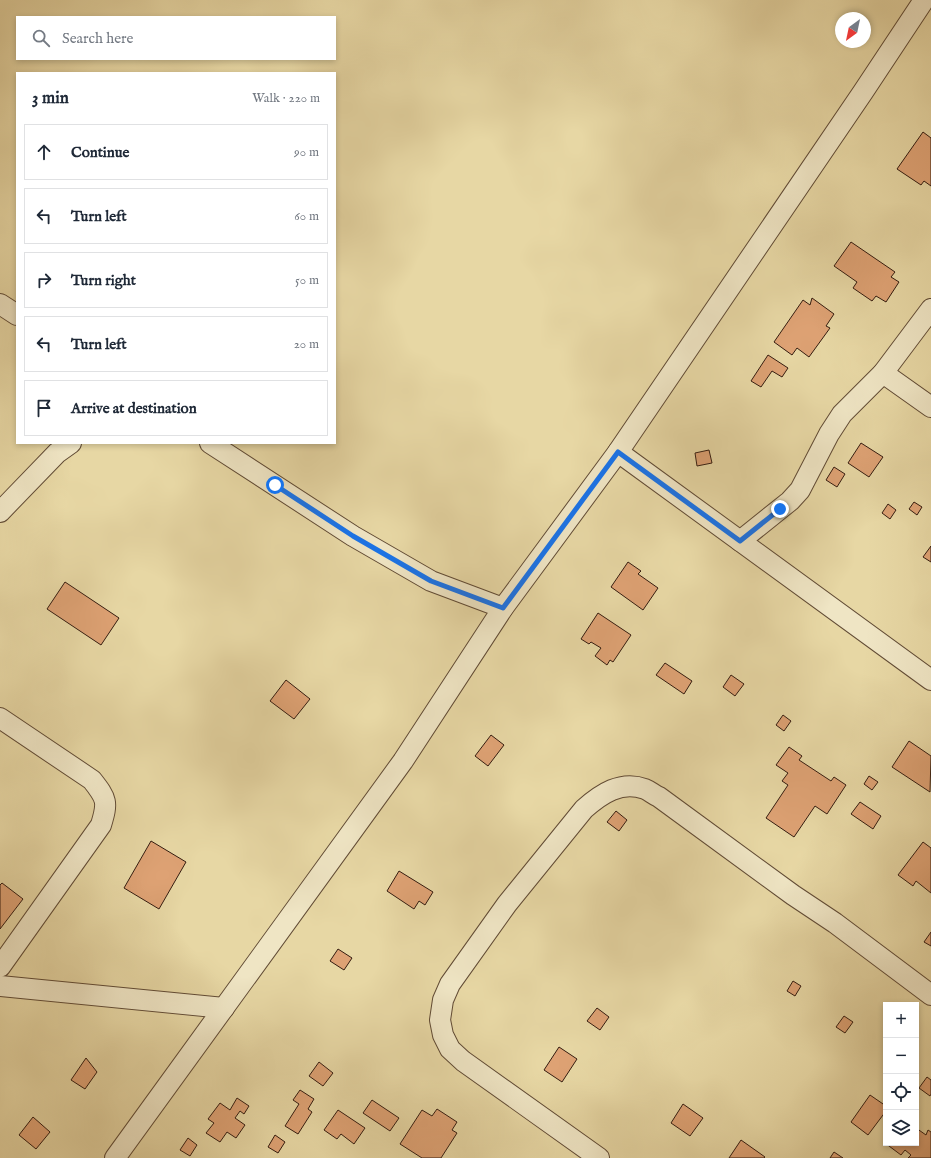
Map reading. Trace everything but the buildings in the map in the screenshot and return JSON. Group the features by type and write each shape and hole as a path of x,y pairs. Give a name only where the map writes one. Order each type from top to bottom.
{"street":[{"path":"115,1158 403,761 503,608 618,452 924,0"},
{"path":"0,304 16,314"},
{"path":"740,541 790,501 800,490 828,434 842,414 883,374 931,309"},
{"path":"883,374 931,407"},
{"path":"0,512 57,453 70,444"},
{"path":"212,444 353,536 431,581 503,608"},
{"path":"618,452 931,680"},
{"path":"0,718 92,780 103,794 106,807 101,825 0,967"},
{"path":"600,1158 463,1061 450,1049 443,1035 440,1020 443,1000 450,984 507,904 584,809 598,796 608,790 631,786 645,789 659,797 787,891 835,923 931,995"},
{"path":"0,986 224,1008"}],"route":[{"path":"275,485 353,536 431,581 503,608 618,452 740,541 780,509"}]}
